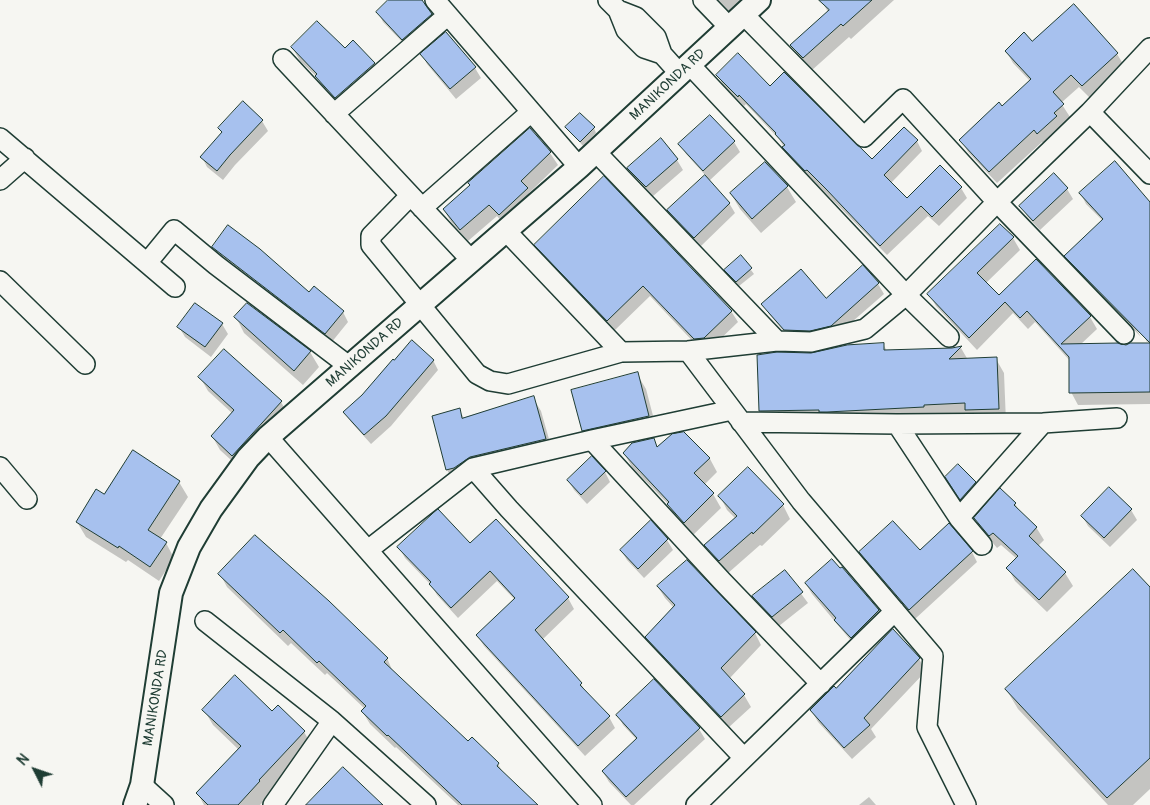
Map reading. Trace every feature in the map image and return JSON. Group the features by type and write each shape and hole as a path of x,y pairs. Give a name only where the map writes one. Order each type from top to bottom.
{"street":[{"path":"435,0 579,168"},
{"path":"703,0 744,14 864,137 903,99 997,202 1124,334"},
{"path":"613,5 636,17 656,37 662,54 685,69 906,295 949,336"},
{"path":"334,114 448,14"},
{"name":"MANIKONDA RD","path":"138,795 172,593 189,546 211,508 248,458 268,437 579,168 744,14"},
{"path":"531,112 371,236 371,245 477,374 490,381 508,384 622,352 688,351 777,340 811,342 865,329 906,295 997,202 1090,112 1150,48"},
{"path":"283,59 471,260"},
{"path":"1090,112 1150,174"},
{"path":"0,138 175,287"},
{"path":"596,152 777,340"},
{"path":"0,180 25,158"},
{"path":"147,263 174,230 216,265 350,367"},
{"path":"506,231 622,352"},
{"path":"0,281 86,364"},
{"path":"688,351 801,501 933,656 927,727 966,805"},
{"path":"368,550 473,468 592,440 736,416 898,424 1044,423 1117,418"},
{"path":"959,518 1044,423"},
{"path":"898,424 959,518 982,545"},
{"path":"268,437 592,805"},
{"path":"592,440 722,581 821,684"},
{"path":"0,467 27,499"},
{"path":"473,468 509,510 744,758"},
{"path":"696,805 895,611"},
{"path":"205,621 332,721 426,805"},
{"path":"273,805 332,721"},
{"path":"138,795 164,805"}],"building":[{"path":"388,0 422,0 432,14 402,40 376,12"},
{"path":"819,0 872,0 843,26 841,24 803,58 790,45 829,10"},
{"path":"1074,4 1118,53 1082,86 1071,75 1053,92 1064,104 1054,113 1057,116 1037,134 1034,130 989,172 959,140 999,102 1002,106 1031,79 1005,51 1024,32 1032,41"},
{"path":"317,21 345,48 353,40 375,63 335,98 315,76 317,74 291,47"},
{"path":"446,32 476,67 450,89 420,54"},
{"path":"738,53 770,86 784,72 872,159 904,127 918,140 884,175 907,198 940,165 962,187 932,217 921,206 880,246 826,189 782,147 785,145 776,133 739,95 738,97 716,75"},
{"path":"243,101 263,120 217,171 200,157 222,132 218,128"},
{"path":"580,113 595,127 580,142 565,127"},
{"path":"710,115 735,141 703,171 678,144"},
{"path":"530,128 551,152 521,181 528,188 499,215 489,205 460,230 443,209 470,185 468,183"},
{"path":"661,138 678,159 646,187 627,168"},
{"path":"1115,161 1150,202 1150,343 1064,256 1103,219 1079,193"},
{"path":"765,162 788,186 752,219 730,193"},
{"path":"1054,173 1068,188 1033,221 1019,206"},
{"path":"705,175 730,203 694,238 667,210"},
{"path":"604,176 732,311 704,338 694,339 643,286 607,321 534,245"},
{"path":"1000,224 1014,237 977,273 999,295 1036,259 1091,316 1061,344 1118,343 1126,345 1130,343 1150,343 1150,392 1069,393 1069,357 1027,311 1020,318 1005,302 969,338 927,294"},
{"path":"228,225 260,249 309,292 314,286 344,311 325,334 212,247"},
{"path":"741,255 752,268 736,282 724,270"},
{"path":"863,265 879,283 831,326 810,331 784,330 761,304 801,269 826,298"},
{"path":"195,303 223,323 205,347 177,327"},
{"path":"247,303 311,351 294,371 234,317"},
{"path":"412,340 434,360 386,416 364,435 343,412 362,395"},
{"path":"884,343 884,350 962,346 949,359 997,357 999,409 965,410 965,403 827,412 819,412 819,410 759,411 757,355 777,352 811,353 847,345"},
{"path":"224,349 282,401 232,456 211,436 234,410 198,377"},
{"path":"638,372 649,416 582,431 571,390"},
{"path":"534,396 546,439 470,457 454,468 446,470 432,416 460,408 462,418"},
{"path":"684,432 710,458 694,473 714,493 684,523 667,504 669,502 623,453 632,443 654,438 657,447 672,434"},
{"path":"133,450 180,481 148,530 167,542 150,567 119,546 118,548 76,522 96,489 104,494"},
{"path":"592,456 606,471 581,495 567,480"},
{"path":"958,464 976,482 960,500 945,477"},
{"path":"748,467 784,504 753,534 752,532 719,561 704,545 737,516 718,496"},
{"path":"1109,487 1132,509 1104,538 1081,516"},
{"path":"1000,488 1016,503 1014,505 1037,527 1029,536 1066,572 1039,600 1006,568 1018,556 993,533 989,536 974,518"},
{"path":"438,509 470,543 496,519 569,597 535,630 582,683 580,685 610,716 578,746 476,635 515,598 490,571 451,608 429,584 431,582 397,547"},
{"path":"651,520 668,539 638,569 620,550"},
{"path":"893,521 920,550 949,523 973,551 909,610 859,552"},
{"path":"255,535 329,601 388,658 384,662 468,741 472,737 499,763 497,766 538,805 462,805 387,736 361,711 366,706 283,630 280,633 218,574"},
{"path":"832,559 840,568 842,567 879,610 851,638 805,583"},
{"path":"687,560 756,632 721,668 745,694 721,717 645,637 675,605 657,586"},
{"path":"1133,569 1150,587 1150,758 1107,798 1005,689"},
{"path":"785,570 803,592 772,617 752,596"},
{"path":"893,629 920,658 864,718 870,725 844,748 810,710 834,686 836,688"},
{"path":"235,675 272,711 278,705 305,731 238,805 208,805 196,793 241,746 202,710"},
{"path":"654,679 700,728 626,797 602,771 637,738 616,715"},
{"path":"343,767 383,805 306,805"}]}
